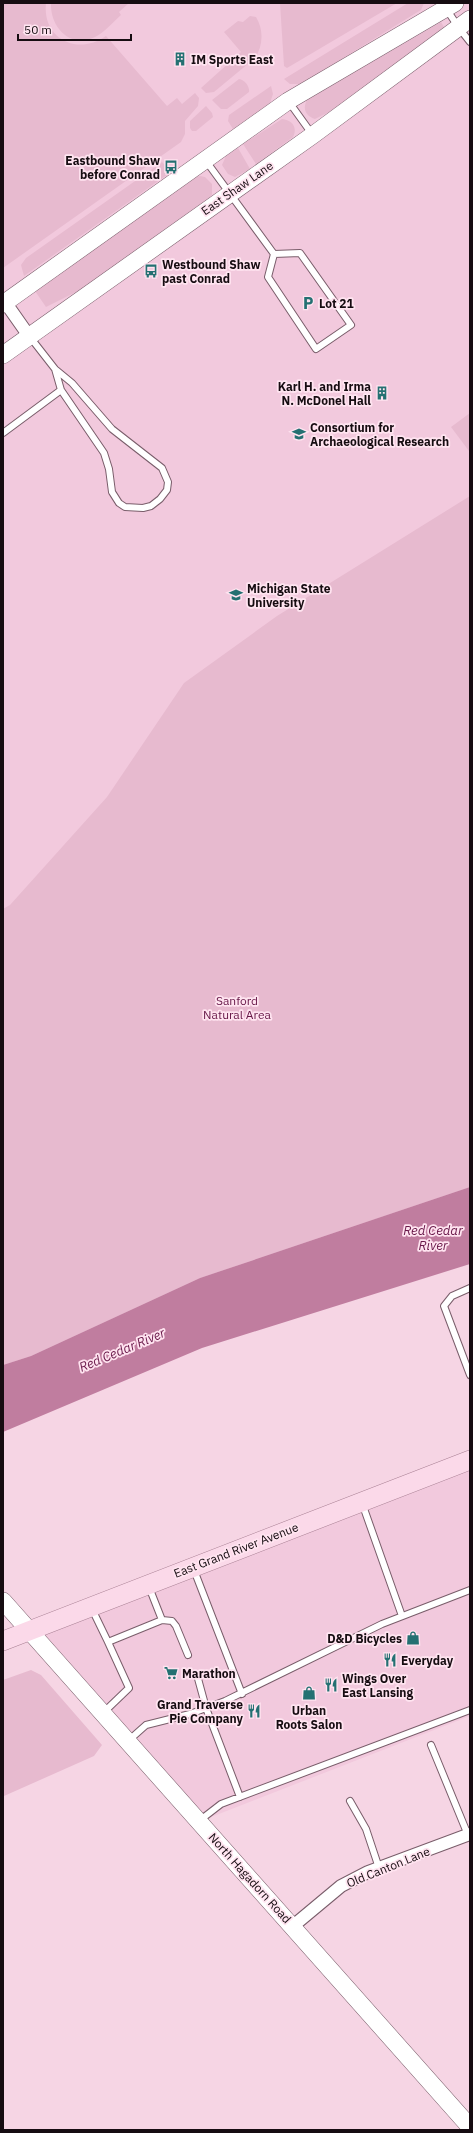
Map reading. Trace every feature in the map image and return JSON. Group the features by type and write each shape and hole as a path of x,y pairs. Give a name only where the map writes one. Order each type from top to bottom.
{"main road":[{"name":"East Grand River Avenue","path":"3,1641 147,1584 468,1463"}],"street":[{"path":"29,336 4,301 288,101 448,5"},
{"name":"East Shaw Lane","path":"3,354 313,135 464,24"},
{"name":"North Hagadorn Road","path":"3,1601 127,1742 294,1926 470,2127"},
{"name":"Old Canton Lane","path":"294,1926 341,1886 379,1868 469,1834"}],"lane":[{"path":"448,5 464,24 470,42"},
{"path":"288,101 313,135"},
{"path":"205,160 274,254"},
{"path":"300,253 351,325 316,349 268,277 274,254 300,253"},
{"path":"29,336 55,368 72,383 112,429 162,468 168,482 166,490 160,499 143,508 125,507 119,504 112,492 109,469 104,453 61,390 55,368"},
{"path":"3,433 61,390"},
{"path":"470,1288 452,1296 444,1306 470,1375"},
{"path":"362,1502 402,1616"},
{"path":"193,1567 242,1694"},
{"path":"147,1584 162,1620"},
{"path":"127,1742 146,1725 206,1708 242,1694 402,1616 470,1590"},
{"path":"91,1606 130,1688 102,1714"},
{"path":"108,1642 162,1620 172,1621 176,1626 188,1655"},
{"path":"197,1675 206,1708 240,1797"},
{"path":"199,1821 221,1804 470,1710"},
{"path":"431,1745 469,1834"},
{"path":"350,1801 366,1829 379,1868"}],"shaded area":[{"name":"Michigan State University","path":"3,3 470,3 470,1187 200,1278 31,1356 3,1365"},
{"path":"470,1464 470,1716 201,1821 32,1631"}],"green space":[{"path":"3,3 46,3 46,16 56,35 74,44 95,42 106,36 167,106 177,98 182,104 195,93 199,98 198,106 185,121 185,134 181,142 3,268"},
{"path":"51,3 129,3 119,12 121,15 109,27 95,37 86,40 77,40 63,34 58,27 54,20"},
{"path":"280,3 397,3 287,68 284,66"},
{"path":"408,3 424,3 421,10 301,84 290,84 284,79"},
{"path":"250,16 256,17 259,22 262,38 258,53 255,58 214,92 206,93 201,88 241,52 224,32 238,21 243,22"},
{"path":"441,22 445,29 443,32 331,111 315,119 307,114 305,106 307,100"},
{"path":"239,79 247,84 249,92 227,109 221,109 212,100"},
{"path":"271,86 273,94 270,103 233,129 228,121 229,115"},
{"path":"206,106 212,113 213,117 196,131 192,131 190,128 190,121"},
{"path":"282,119 291,122 293,125 295,130 293,137 256,164 243,144"},
{"path":"238,148 250,169 235,177 228,174 222,165 226,156"},
{"path":"162,162 171,172 24,276 21,265 26,258"},
{"path":"196,177 205,177 212,184 212,195 209,199 82,289 46,307 35,291"},
{"path":"470,413 470,450 469,451 451,427"},
{"name":"Sanford Natural Area","path":"470,496 470,1187 200,1278 31,1356 3,1365 3,909 10,905 107,797 184,683 277,616"},
{"path":"31,1670 41,1675 102,1745 94,1756 4,1796 3,1680"}],"water":[{"name":"Red Cedar River","path":"470,1187 470,1264 202,1348 3,1432 3,1365 31,1356 200,1278"}],"place":[{"name":"IM Sports East","path":"180,59"},
{"name":"Eastbound Shaw before Conrad","path":"171,167"},
{"name":"Westbound Shaw past Conrad","path":"151,271"},
{"name":"Lot 21","path":"308,303"},
{"name":"Karl H. and Irma N. McDonel Hall","path":"382,393"},
{"name":"Consortium for Archaeological Research","path":"299,434"},
{"name":"Michigan State University","path":"236,595"},
{"name":"D&D Bicycles","path":"413,1638"},
{"name":"Everyday","path":"390,1660"},
{"name":"Marathon","path":"171,1673"},
{"name":"Wings Over East Lansing","path":"331,1685"},
{"name":"Urban Roots Salon","path":"309,1693"},
{"name":"Grand Traverse Pie Company","path":"254,1711"}]}
